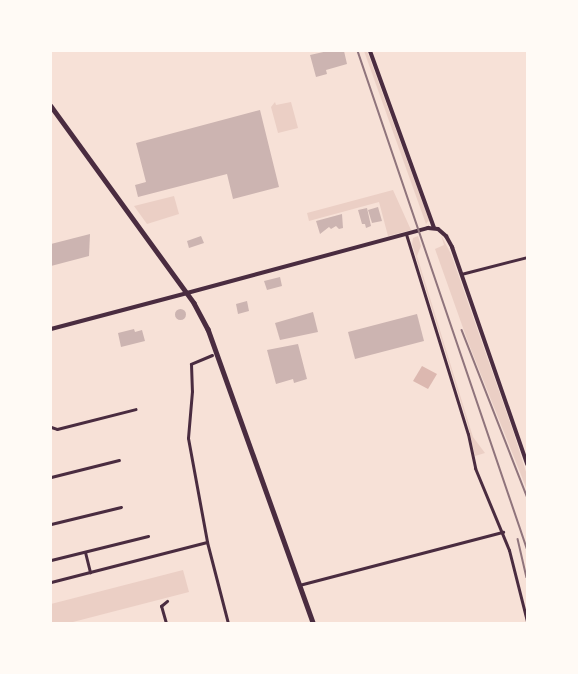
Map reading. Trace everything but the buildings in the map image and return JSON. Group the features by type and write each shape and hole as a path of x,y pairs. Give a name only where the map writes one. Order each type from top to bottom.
{"main road":[{"path":"370,51 434,228 448,238 527,464"},
{"path":"51,106 187,293 208,329 312,623"},
{"path":"51,329 434,228"}],"street":[{"path":"406,234 468,434 476,468 503,532 527,621"},
{"path":"461,274 527,257"},
{"path":"212,355 191,364 192,391 188,438 207,542 228,623"},
{"path":"51,427 57,429 136,409"},
{"path":"51,477 119,460"},
{"path":"51,524 121,507"},
{"path":"299,585 503,532"},
{"path":"51,560 148,536"},
{"path":"51,582 207,542"},
{"path":"85,552 90,572"},
{"path":"166,623 161,606 167,601"}],"shaded area":[{"path":"364,51 367,51 429,220 426,224"},
{"path":"275,102 276,105 291,102 298,128 278,133 271,107"},
{"path":"393,190 411,230 388,236 379,202 309,221 307,213"},
{"path":"174,196 179,214 147,224 134,206"},
{"path":"441,235 451,254 513,431 527,475 527,490 468,342 435,249 444,245"},
{"path":"418,236 421,246 417,256 473,437 485,453 475,456 468,425 412,244 413,238"},
{"path":"422,366 437,374 428,389 413,381"},
{"path":"183,570 189,592 69,623 51,623 51,604"}],"railway":[{"path":"358,51 527,548"},
{"path":"462,330 527,496"},
{"path":"518,539 527,577"}]}
